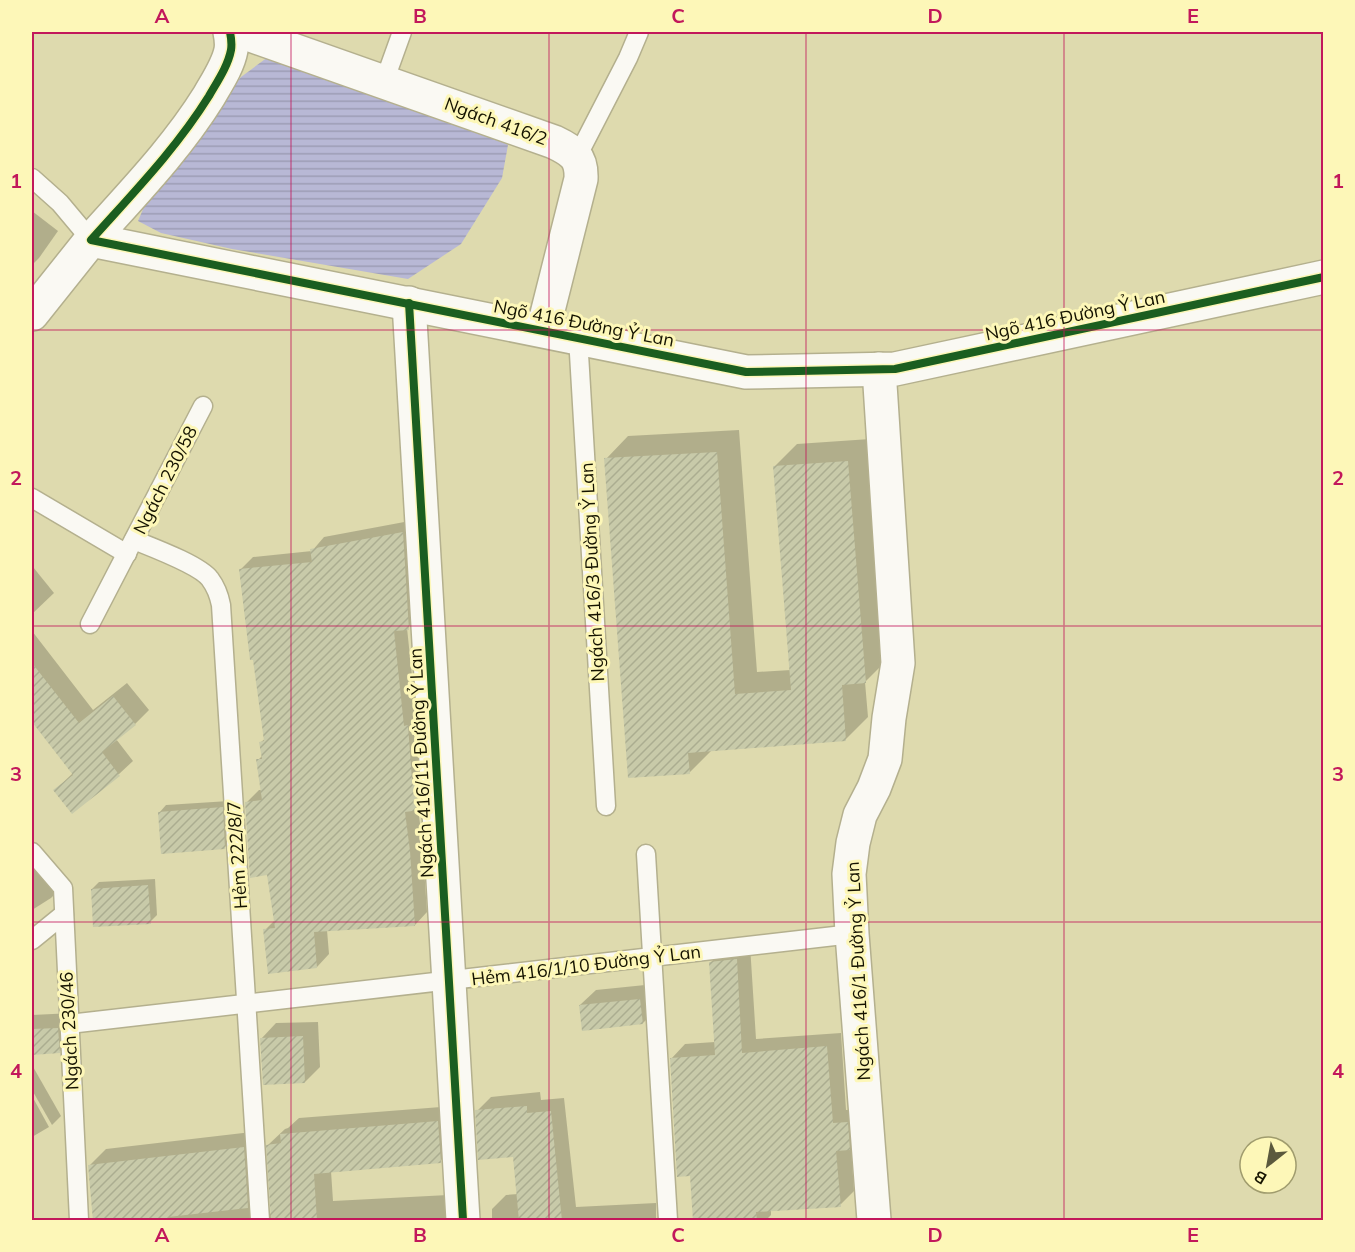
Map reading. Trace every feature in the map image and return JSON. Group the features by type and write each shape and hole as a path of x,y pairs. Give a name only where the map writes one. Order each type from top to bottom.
{"street":[{"path":"32,314 92,240 172,148 196,116 228,60 231,50 230,32"},
{"name":"Ngách 416/2","path":"242,32 554,142 577,157"},
{"path":"543,330 581,179 582,169 577,157"},
{"name":"Ngõ 416 Đường Ỷ Lan","path":"92,240 746,372 896,369 1323,278"},
{"name":"Ngách 416/11 Đường Ỷ Lan","path":"409,303 463,1221"},
{"name":"Ngách 416/1 Đường Ỷ Lan","path":"874,1221 849,874 860,815 885,759 898,663 879,369"}],"lane":[{"path":"384,82 402,32"},
{"path":"577,157 639,32"},
{"path":"32,178 60,203 92,240"},
{"name":"Ngách 416/3 Đường Ỷ Lan","path":"578,338 606,806"},
{"name":"Ngách 230/58","path":"90,624 203,406"},
{"name":"Ngách 230/58","path":"32,498 130,547"},
{"name":"Hẻm 222/8/7","path":"130,547 194,566 209,576 218,591 221,605 260,1221"},
{"name":"Ngách 230/46","path":"32,852 63,888 79,1221"},
{"path":"646,854 668,1221"},
{"path":"32,940 64,914"},
{"name":"Hẻm 416/1/10 Đường Ỷ Lan","path":"69,1024 852,934"}],"water":[{"path":"268,57 481,126 508,145 502,178 461,244 408,279 232,249 161,233 138,221 150,193 241,77"}],"building":[{"path":"717,452 735,694 791,690 773,466 848,461 866,683 842,685 846,741 688,753 690,774 628,778 604,458"},
{"path":"403,532 409,630 394,631 404,726 408,725 412,780 418,779 420,810 405,812 415,926 314,932 317,968 268,974 263,929 275,928 267,875 250,878 245,802 262,800 256,759 262,759 259,742 264,741 253,660 250,660 239,569 312,562 310,549"},
{"path":"32,663 79,723 113,696 136,725 102,752 120,776 72,814 53,790 73,775 32,722"},
{"path":"223,807 225,849 161,854 158,812"},
{"path":"148,885 151,924 93,927 91,889"},
{"path":"737,959 742,1053 827,1046 833,1123 848,1122 850,1150 836,1151 841,1207 756,1212 757,1221 693,1221 690,1176 677,1177 670,1058 715,1055 709,962"},
{"path":"640,999 643,1024 582,1031 579,1005"},
{"path":"58,1028 60,1053 32,1055 32,1029"},
{"path":"303,1036 305,1083 263,1085 260,1038"},
{"path":"527,1106 527,1113 551,1111 562,1221 519,1221 513,1157 478,1160 475,1110"},
{"path":"438,1121 441,1163 314,1174 317,1221 271,1221 266,1145 281,1143 280,1134"},
{"path":"244,1147 248,1208 168,1217 169,1221 93,1221 88,1165"}],"cycle path":[{"path":"230,32 230,56 222,74 196,115 153,170 91,240 746,372 895,369 1324,277"},
{"path":"409,303 463,1220"}]}
